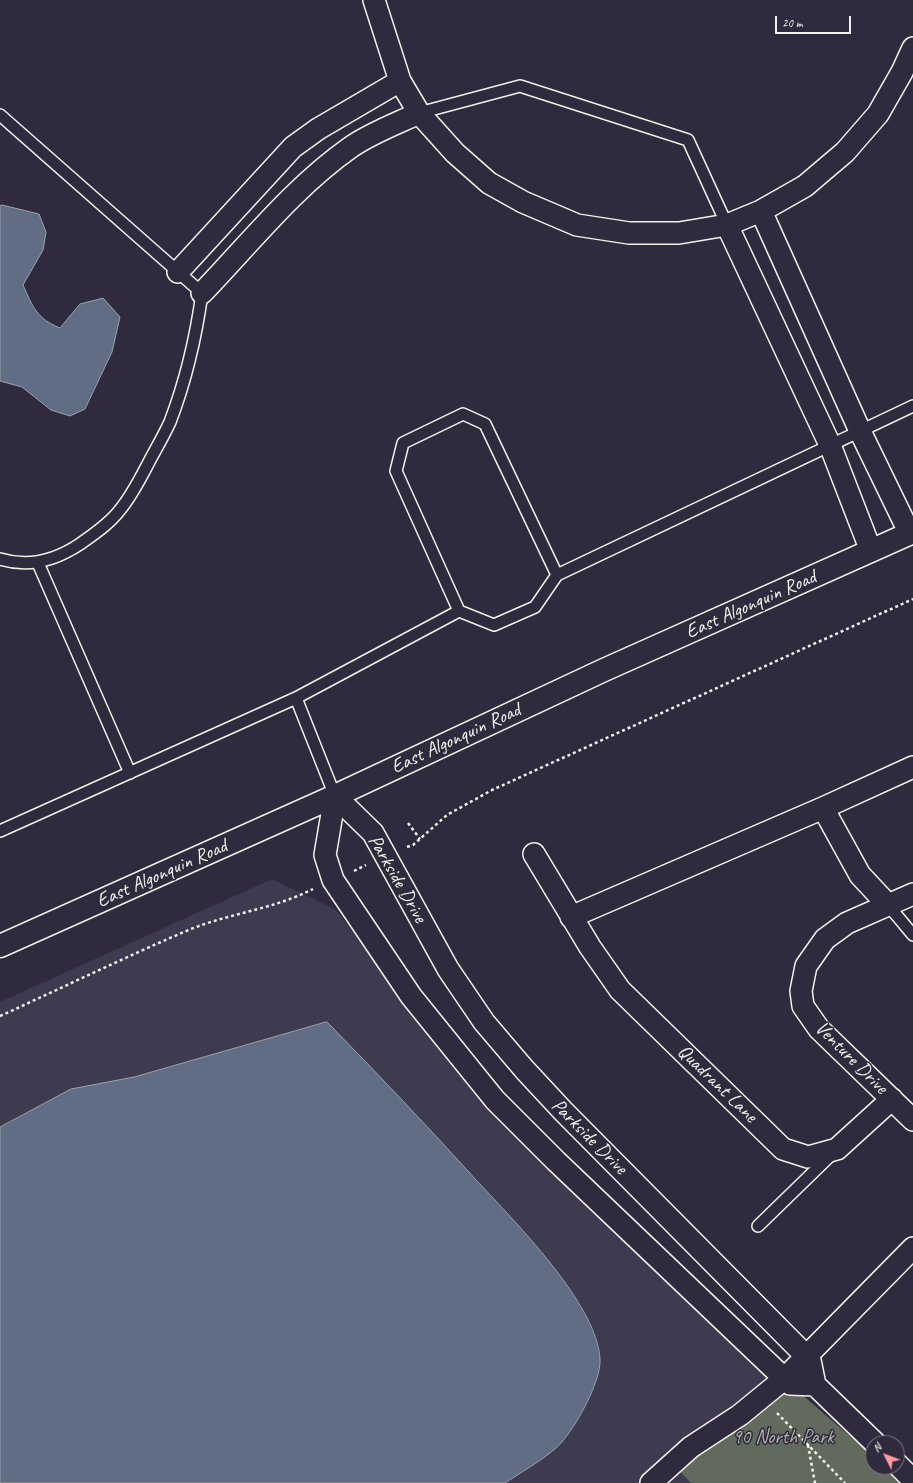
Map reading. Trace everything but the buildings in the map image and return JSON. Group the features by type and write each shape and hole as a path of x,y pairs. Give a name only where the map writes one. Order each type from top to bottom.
{"main road":[{"name":"East Algonquin Road","path":"0,946 335,796 604,670 911,533"}],"street":[{"path":"374,0 400,81 419,113 455,153 488,183 523,202 577,225 629,233 679,233 727,225 761,211 805,186 845,152 878,114 902,72 913,48"},
{"path":"178,272 293,147 318,129 400,81"},
{"path":"202,293 270,219 318,172 353,146 419,113"},
{"path":"761,211 860,432 911,533"},
{"path":"727,225 830,445 871,551"},
{"path":"571,917 823,808 913,767"},
{"name":"Parkside Drive","path":"335,796 373,833 448,969 484,1022 524,1069 563,1111 807,1356 810,1360 815,1385"},
{"name":"Parkside Drive","path":"335,796 325,855 333,880 411,996 495,1100 561,1167 784,1379"},
{"path":"823,808 860,875 888,905 913,894"},
{"name":"Quadrant Lane","path":"534,854 571,917 620,990 783,1148 808,1157 837,1149 892,1099"},
{"name":"Venture Drive","path":"888,905 847,923 825,939 806,966 801,990 803,1006 818,1029 913,1120"},
{"path":"651,1483 691,1446 740,1415 784,1379 913,1248"},
{"path":"784,1379 790,1384 815,1385 867,1435"},
{"path":"905,1472 913,1480"}],"lane":[{"path":"419,113 520,86 688,140 727,225"},
{"path":"0,115 202,293 196,336 184,381 169,422 137,485 119,512 99,531 68,552 38,563 11,562 0,559"},
{"path":"557,575 485,424 463,414 403,443 396,471 459,611 494,625 535,607 557,575 913,406"},
{"path":"38,563 130,773"},
{"path":"0,831 296,698 459,611"},
{"path":"296,698 335,796"},
{"path":"888,905 913,935"},
{"path":"758,1226 837,1149"}],"path":[{"path":"333,880 413,844 447,815 492,790 913,599"},
{"path":"408,823 420,839"},
{"path":"0,1016 192,929 233,914 269,906 310,890"},
{"path":"773,1409 845,1483"},
{"path":"808,1444 815,1483"}],"shaded area":[{"path":"272,879 336,910 455,1064 865,1459 865,1475 888,1475 903,1483 0,1483 0,1002"}],"green space":[{"name":"90 North Park","path":"784,1379 865,1449 865,1475 894,1475 904,1483 691,1483 672,1463"}],"water":[{"path":"2,205 39,214 46,232 43,250 23,285 33,306 40,316 60,328 80,304 103,298 120,317 112,352 85,409 70,416 51,410 22,387 0,381 0,206"},
{"path":"327,1022 422,1121 532,1241 570,1289 585,1314 595,1337 600,1359 599,1369 585,1407 562,1442 537,1463 505,1483 0,1483 0,1127 71,1089 134,1077"}]}
